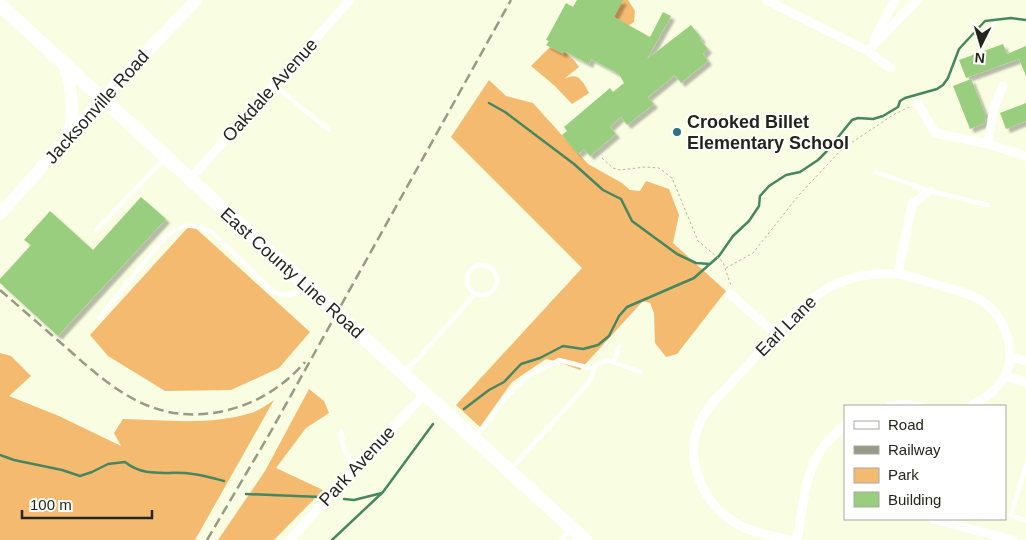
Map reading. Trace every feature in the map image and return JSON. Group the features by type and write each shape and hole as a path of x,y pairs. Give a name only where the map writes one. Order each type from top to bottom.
{"main road":[{"name":"Jacksonville Road","path":"0,214 103,98 196,0"},
{"name":"East County Line Road","path":"0,5 585,540"},
{"path":"64,62 74,103 68,138"}],"street":[{"path":"0,5 5,0"},
{"name":"Oakdale Avenue","path":"190,179 349,0"},
{"path":"766,0 868,52 890,68"},
{"path":"868,52 896,0"},
{"path":"868,52 916,0"},
{"path":"988,144 994,107 1003,86"},
{"path":"918,103 935,133 988,144 1026,156"},
{"path":"898,274 912,204 930,191"},
{"name":"Earl Lane","path":"790,540 738,525 720,512 707,496 697,478 694,459 695,440 701,421 712,404 810,299 834,285 859,277 898,274 968,294 981,300 1002,323 1008,339 1011,357 1005,376"},
{"path":"730,294 776,334"},
{"path":"1011,357 1026,361"},
{"path":"973,405 983,400 995,390 1005,376 1026,382"},
{"name":"Park Avenue","path":"290,540 354,468 425,394"},
{"path":"797,540 808,480 814,462 822,448 844,426"},
{"path":"938,520 1013,540"}],"lane":[{"path":"274,85 329,130"},
{"path":"96,230 166,157"},
{"path":"876,172 930,191 988,205"},
{"path":"99,318 165,237 176,228 188,225 201,227 212,232 272,291 282,296 309,288"},
{"path":"485,266 493,271 497,280 494,290 485,295 475,294 467,283 469,273 476,267 485,266"},
{"path":"401,372 416,361 475,294"},
{"path":"614,362 619,348"},
{"path":"474,439 505,398 528,376 559,360 594,369"},
{"path":"510,471 590,381 595,366 607,360 641,372"},
{"path":"342,431 344,448 354,468"},
{"path":"1026,465 1011,516 1026,520"},
{"path":"561,540 572,528"}],"path":[{"path":"726,268 753,253 799,194 842,149 893,116 918,103"},
{"path":"602,158 614,168 620,170 645,167 659,168 672,178 698,241 723,262 732,287 730,294"}],"green space":[{"path":"611,0 628,0 635,11 634,22 618,33 608,17"},
{"path":"554,43 574,60 579,67 564,79 573,76 579,78 589,93 572,104 555,86 531,66"},
{"path":"489,80 506,96 533,103 588,164 622,183 630,190 640,191 646,181 669,189 679,215 673,243 726,291 677,354 666,357 655,343 654,313 650,303 643,301 580,370 546,359 512,382 480,427 456,405 582,268 451,137"},
{"path":"191,224 310,332 279,368 231,390 165,391 108,356 90,335"},
{"path":"0,353 11,356 31,376 9,396 59,416 121,446 114,433 123,419 205,421 222,419 254,412 274,400 195,540 0,540"},
{"path":"309,389 324,401 329,413 306,428 276,468 323,490 274,540 218,540 265,471"}],"building":[{"path":"577,0 623,0 614,17 650,37 663,12 671,16 647,59 691,25 708,49 703,54 708,61 681,83 675,75 648,97 654,104 627,125 621,117 610,127 616,134 590,156 584,149 578,154 562,135 567,131 564,127 610,88 613,92 624,83 619,74 591,59 589,64 564,51 563,54 546,45 549,41 546,40 566,3 573,7"},
{"path":"1003,44 1007,54 1026,46 1026,76 1019,59 966,78 959,60"},
{"path":"971,79 986,116 985,123 970,129 953,86"},
{"path":"1026,103 1026,121 1006,129 1000,113"},
{"path":"141,197 166,219 58,336 0,283 0,279 31,245 24,240 50,211 93,250"}],"waterway":[{"path":"464,409 489,390 504,382 521,364 540,358 563,346 583,349 598,345 609,336 619,316 627,307 694,278 719,256 733,236 749,221 759,206 760,196 769,186 786,175 800,172 818,160 852,120 858,118 873,119 883,116 898,107 900,101 905,98 937,89 943,85 948,78 959,49 985,21 1011,18 1026,20"},
{"path":"489,103 505,112 574,164 603,190 621,199 632,221 677,254 696,263 710,264"},
{"path":"332,540 383,492 433,424"},
{"path":"0,455 80,476 108,464 125,462 133,467 149,472 193,474 224,481"},
{"path":"344,499 354,500 382,493"},
{"path":"246,494 320,497"}],"railway":[{"path":"207,540 270,433 511,0"},
{"path":"0,290 104,380 122,392 160,410 181,414 203,414 239,407 260,398 280,386 305,362"}],"place":[{"name":"Crooked Billet Elementary School","path":"677,132"}]}
